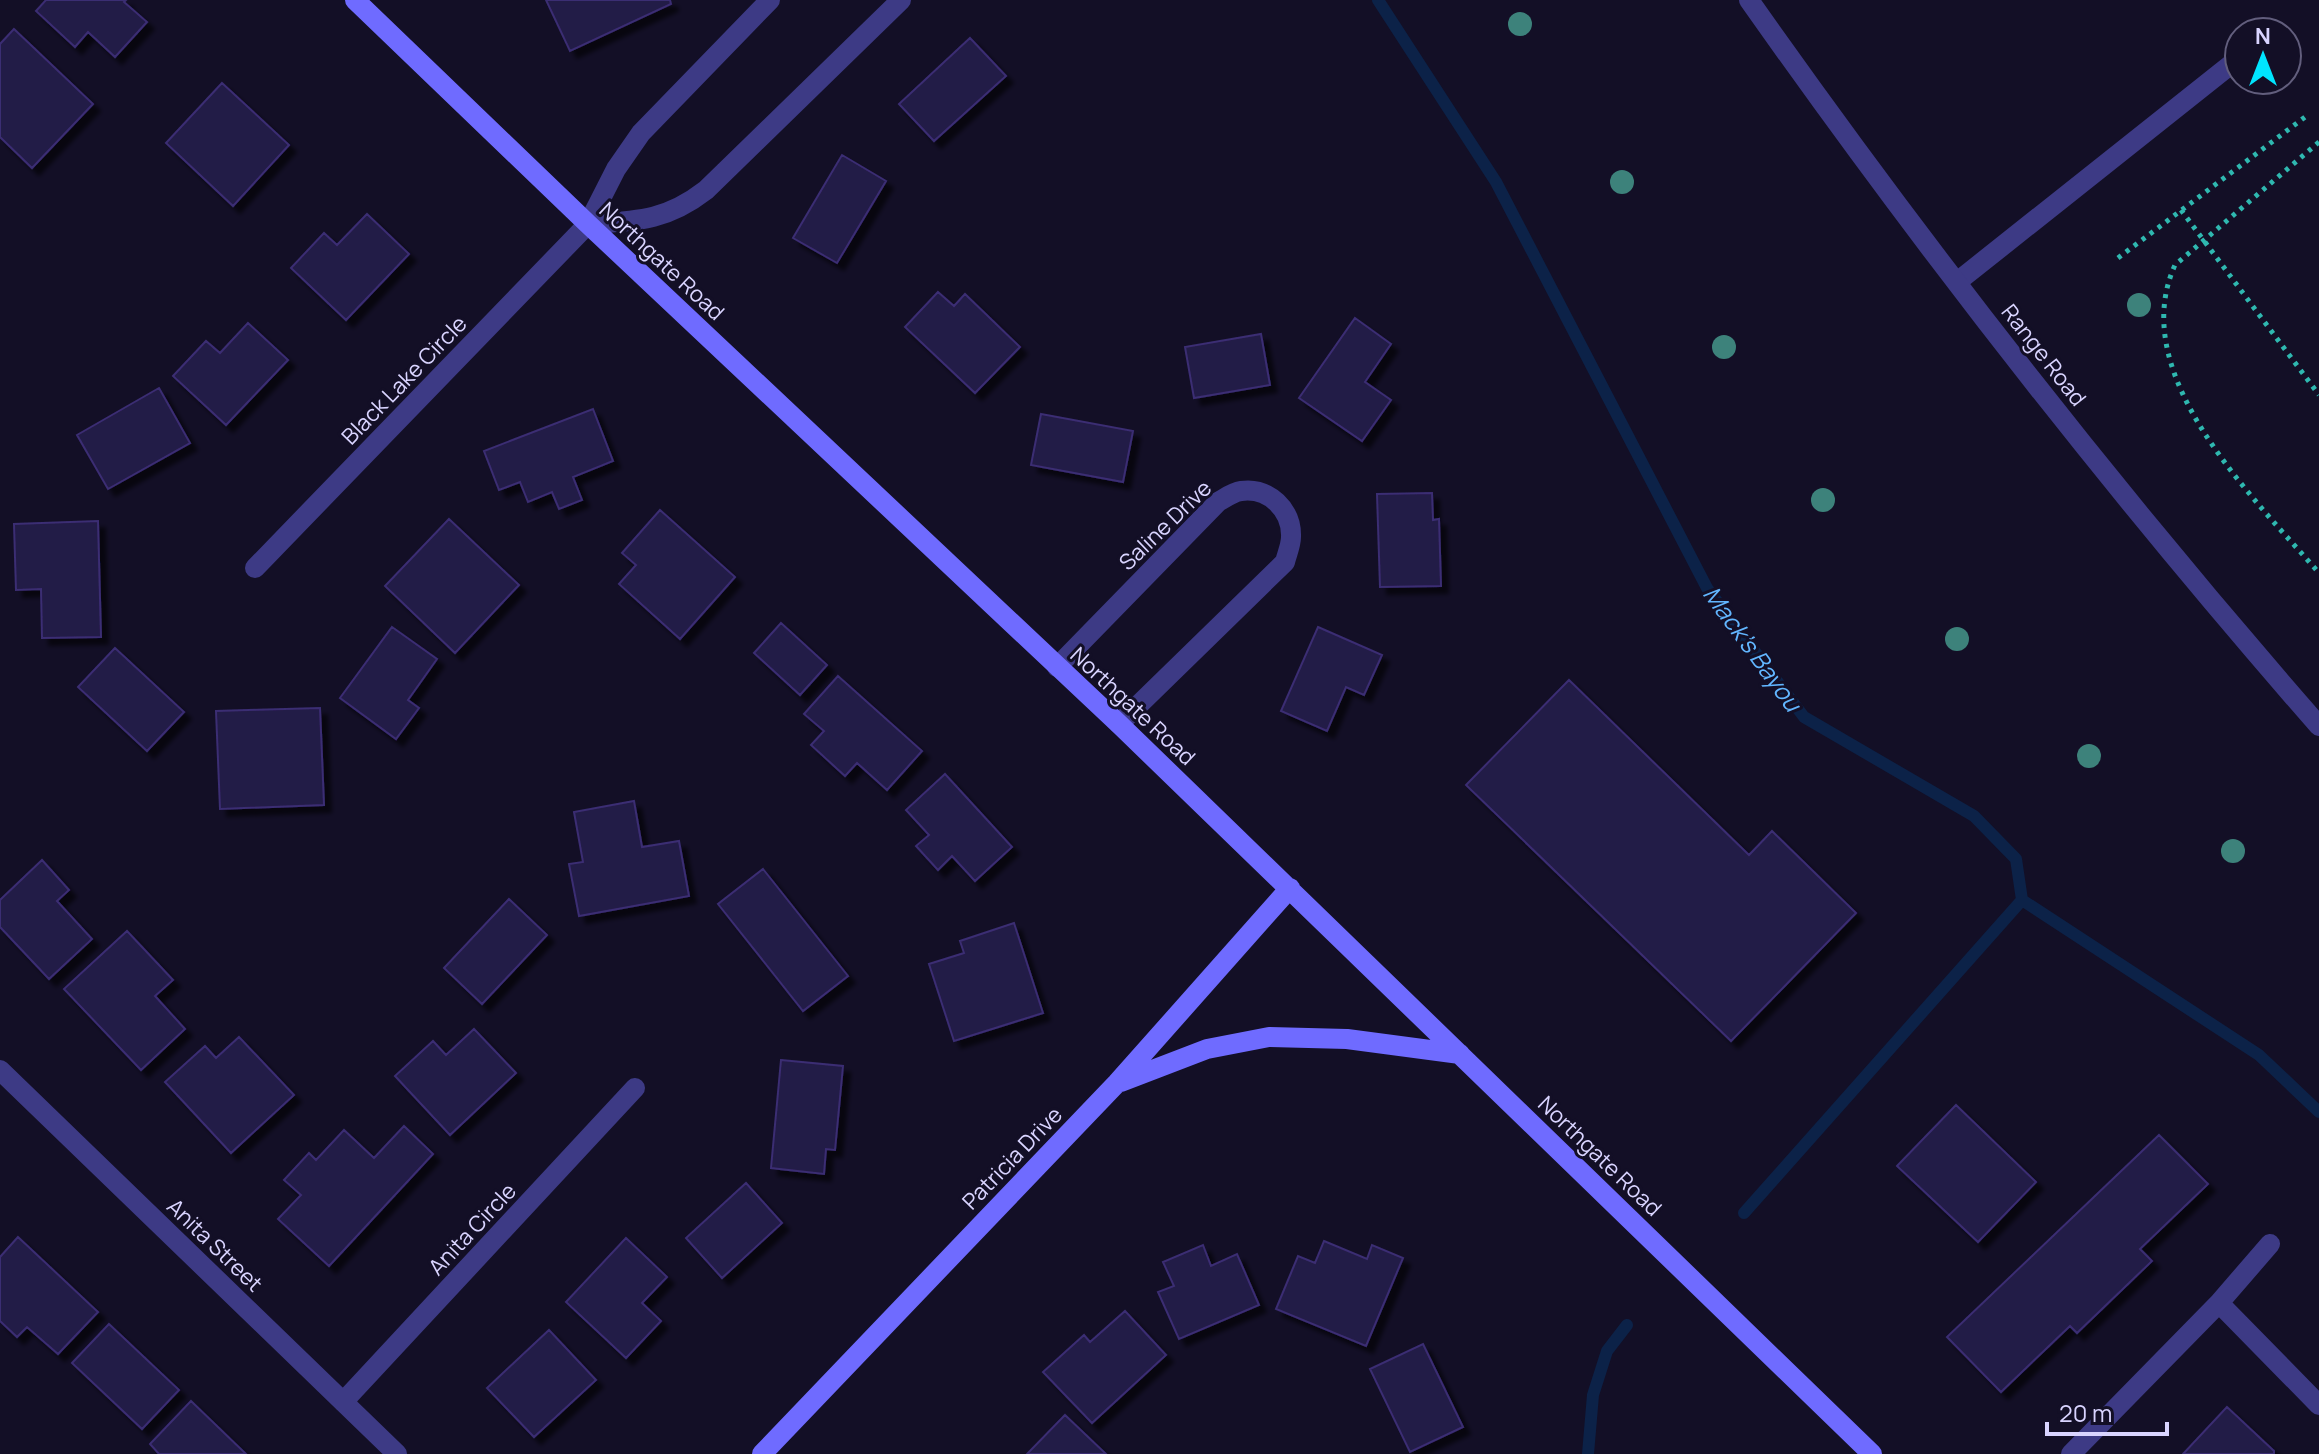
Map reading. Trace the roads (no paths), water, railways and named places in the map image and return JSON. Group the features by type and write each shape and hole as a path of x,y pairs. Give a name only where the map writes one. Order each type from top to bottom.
{"main road":[{"name":"Northgate Road","path":"355,0 1119,724 1872,1454"},
{"name":"Patricia Drive","path":"762,1454 1117,1083 1290,888"},
{"path":"1117,1083 1207,1049 1269,1037 1347,1039 1460,1054"}],"street":[{"name":"Black Lake Circle","path":"255,568 588,224 608,182 641,133 770,0"},
{"path":"588,224 654,218 686,206 901,0"},
{"name":"Range Road","path":"1749,0 1957,282 2204,594 2319,726"},
{"path":"1957,282 2223,71"},
{"name":"Saline Drive","path":"1057,667 1218,502 1239,491 1258,491 1278,502 1290,521 1291,539 1285,562 1119,724"},
{"name":"Anita Street","path":"0,1070 397,1454"},
{"name":"Anita Circle","path":"343,1402 635,1088"},
{"path":"2071,1454 2219,1303 2270,1244"},
{"path":"2219,1303 2319,1405"}],"waterway":[{"name":"Mack's Bayou","path":"1378,0 1496,182 1707,588 1804,717 1974,816 2016,859 2022,900 2259,1055 2319,1112"},
{"path":"1744,1213 2022,900"},
{"path":"1588,1454 1593,1395 1607,1351 1627,1325"}]}
